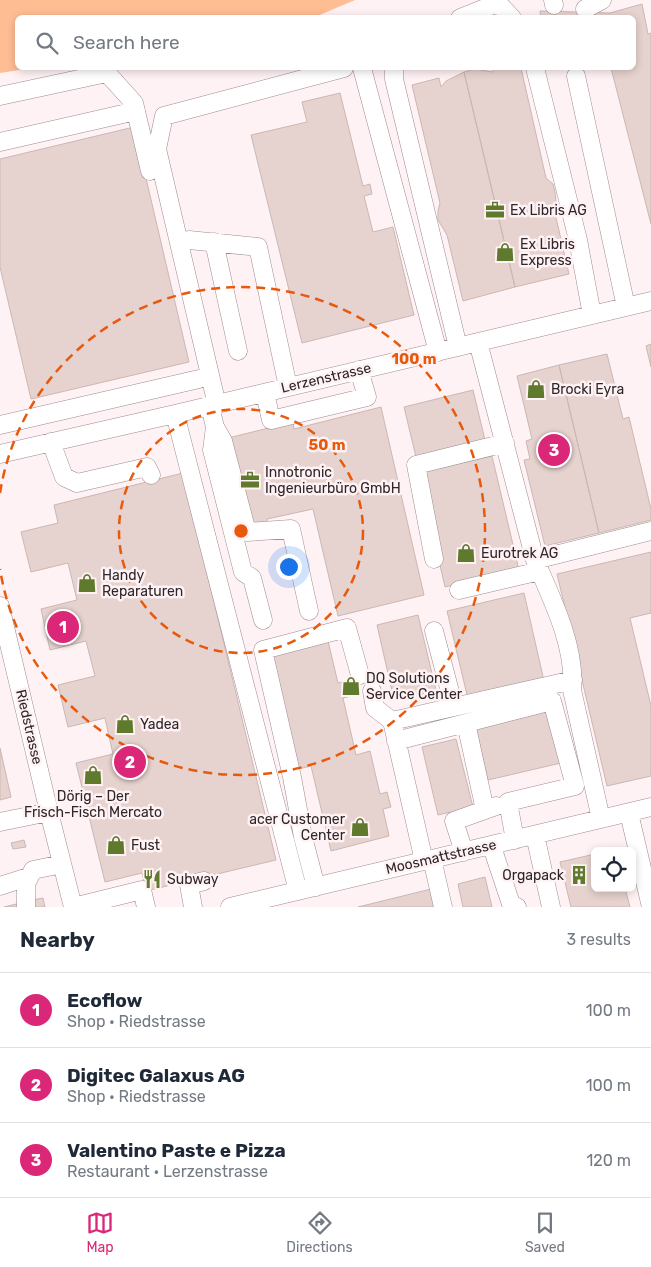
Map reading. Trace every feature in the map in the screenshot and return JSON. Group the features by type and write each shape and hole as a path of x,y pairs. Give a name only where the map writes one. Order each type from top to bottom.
{"street":[{"path":"585,9 602,0"},
{"path":"468,15 498,3 509,15"},
{"path":"263,620 252,578 243,572 212,450 215,427 157,148 164,116 336,70"},
{"path":"363,70 438,352"},
{"path":"394,70 394,78 458,347"},
{"path":"536,70 578,240 592,315"},
{"path":"0,96 107,73 134,103 199,380 211,406"},
{"path":"576,76 626,307"},
{"path":"0,142 136,110"},
{"path":"189,240 258,247 288,388"},
{"path":"214,242 238,350"},
{"name":"Lerzenstrasse","path":"1,448 51,442 211,406 651,301"},
{"path":"478,342 538,565 561,622 573,674 572,690 602,819"},
{"path":"265,393 272,420 367,397 359,370"},
{"path":"0,425 199,380"},
{"path":"175,414 298,891"},
{"path":"215,427 223,441 247,532 290,529 309,611"},
{"path":"51,442 64,477 77,483 148,467 151,476"},
{"path":"434,559 416,465 505,443"},
{"path":"459,590 651,531"},
{"name":"Riedstrasse","path":"0,606 73,907"},
{"path":"316,887 263,650 347,628 360,675"},
{"path":"434,631 454,707"},
{"path":"392,721 573,680"},
{"path":"372,691 375,708 392,721 428,860 443,907"},
{"path":"396,742 552,701 575,786 508,802 454,822 464,852"},
{"path":"466,724 485,810"},
{"path":"508,802 515,840"},
{"name":"Moosmattstrasse","path":"230,907 651,807"},
{"path":"0,822 49,812"},
{"path":"629,812 651,907"},
{"path":"535,835 551,907"},
{"path":"493,845 511,904 517,907"},
{"path":"30,904 27,880 33,870 62,864"},
{"path":"0,886 27,880"},
{"path":"193,907 189,886 204,881"},
{"path":"73,907 142,890 146,907"}],"shaded area":[{"path":"0,0 355,0 320,15 15,15 15,70 19,70 0,73"}],"building":[{"path":"642,4 648,34 651,33 651,224 612,70 636,70 636,15 541,15 540,11 610,13"},
{"path":"480,70 493,72 493,70 521,70 546,178 553,184 555,192 556,202 554,209 569,274 515,287 464,72"},
{"path":"464,72 515,287 463,301 447,235 438,220 440,203 412,85 439,78 441,87 446,81"},
{"path":"340,93 363,186 370,184 372,194 364,196 373,232 393,227 414,315 302,343 251,135 307,122 302,102"},
{"path":"134,127 189,362 31,399 0,267 0,159"},
{"path":"651,344 651,367 646,346"},
{"path":"607,354 623,419 629,417 651,509 651,520 599,533 559,365"},
{"path":"559,365 599,533 545,546 524,460 530,459 526,441 532,439 517,376"},
{"path":"473,390 485,440 416,457 404,407"},
{"path":"381,407 424,595 338,616 313,509 267,519 268,524 247,528 224,439 293,422 294,429"},
{"path":"492,456 519,570 445,587 419,473"},
{"path":"183,473 276,860 146,891 142,873 105,882 76,763 113,754 105,718 68,727 58,685 95,676 86,641 50,650 41,609 77,600 68,563 31,572 21,532 58,523 54,505"},
{"path":"651,552 651,613 630,618 651,706 651,776 607,786 557,574"},
{"path":"524,593 544,681 468,699 447,611"},
{"path":"418,615 436,690 394,700 377,625"},
{"path":"328,641 338,683 356,678 360,694 343,698 356,755 370,751 380,794 387,792 391,807 383,809 389,836 331,851 311,766 298,769 270,655"},
{"path":"549,711 561,763 488,780 476,729"},
{"path":"456,739 473,807 438,815 422,747"},
{"path":"0,748 11,797 0,800"},
{"path":"24,840 26,847 13,849 11,843"},
{"name":"Orgapack","path":"591,855 591,892 626,892 630,907 571,907 560,862"},
{"path":"485,877 492,907 463,907 458,884"},
{"path":"431,889 436,907 358,907"},
{"path":"43,898 45,907 4,907 33,900"}],"place":[{"name":"Ex Libris AG","path":"495,210"},
{"name":"Ex Libris Express","path":"505,252"},
{"name":"Brocki Eyra","path":"536,389"},
{"name":"Valentino Paste e Pizza","path":"554,450"},
{"name":"Innotronic Ingenieurbüro GmbH","path":"250,480"},
{"name":"Eurotrek AG","path":"466,553"},
{"name":"Handy Reparaturen","path":"87,583"},
{"name":"Ecoflow","path":"63,627"},
{"name":"DQ Solutions Service Center","path":"351,686"},
{"name":"Yadea","path":"125,724"},
{"name":"Digitec Galaxus AG","path":"130,762"},
{"name":"Dörig – Der Frisch-Fisch Mercato","path":"93,775"},
{"name":"acer Customer Center","path":"360,827"},
{"name":"Fust","path":"116,845"},
{"name":"Orgapack","path":"579,875"},
{"name":"Subway","path":"152,879"}]}
